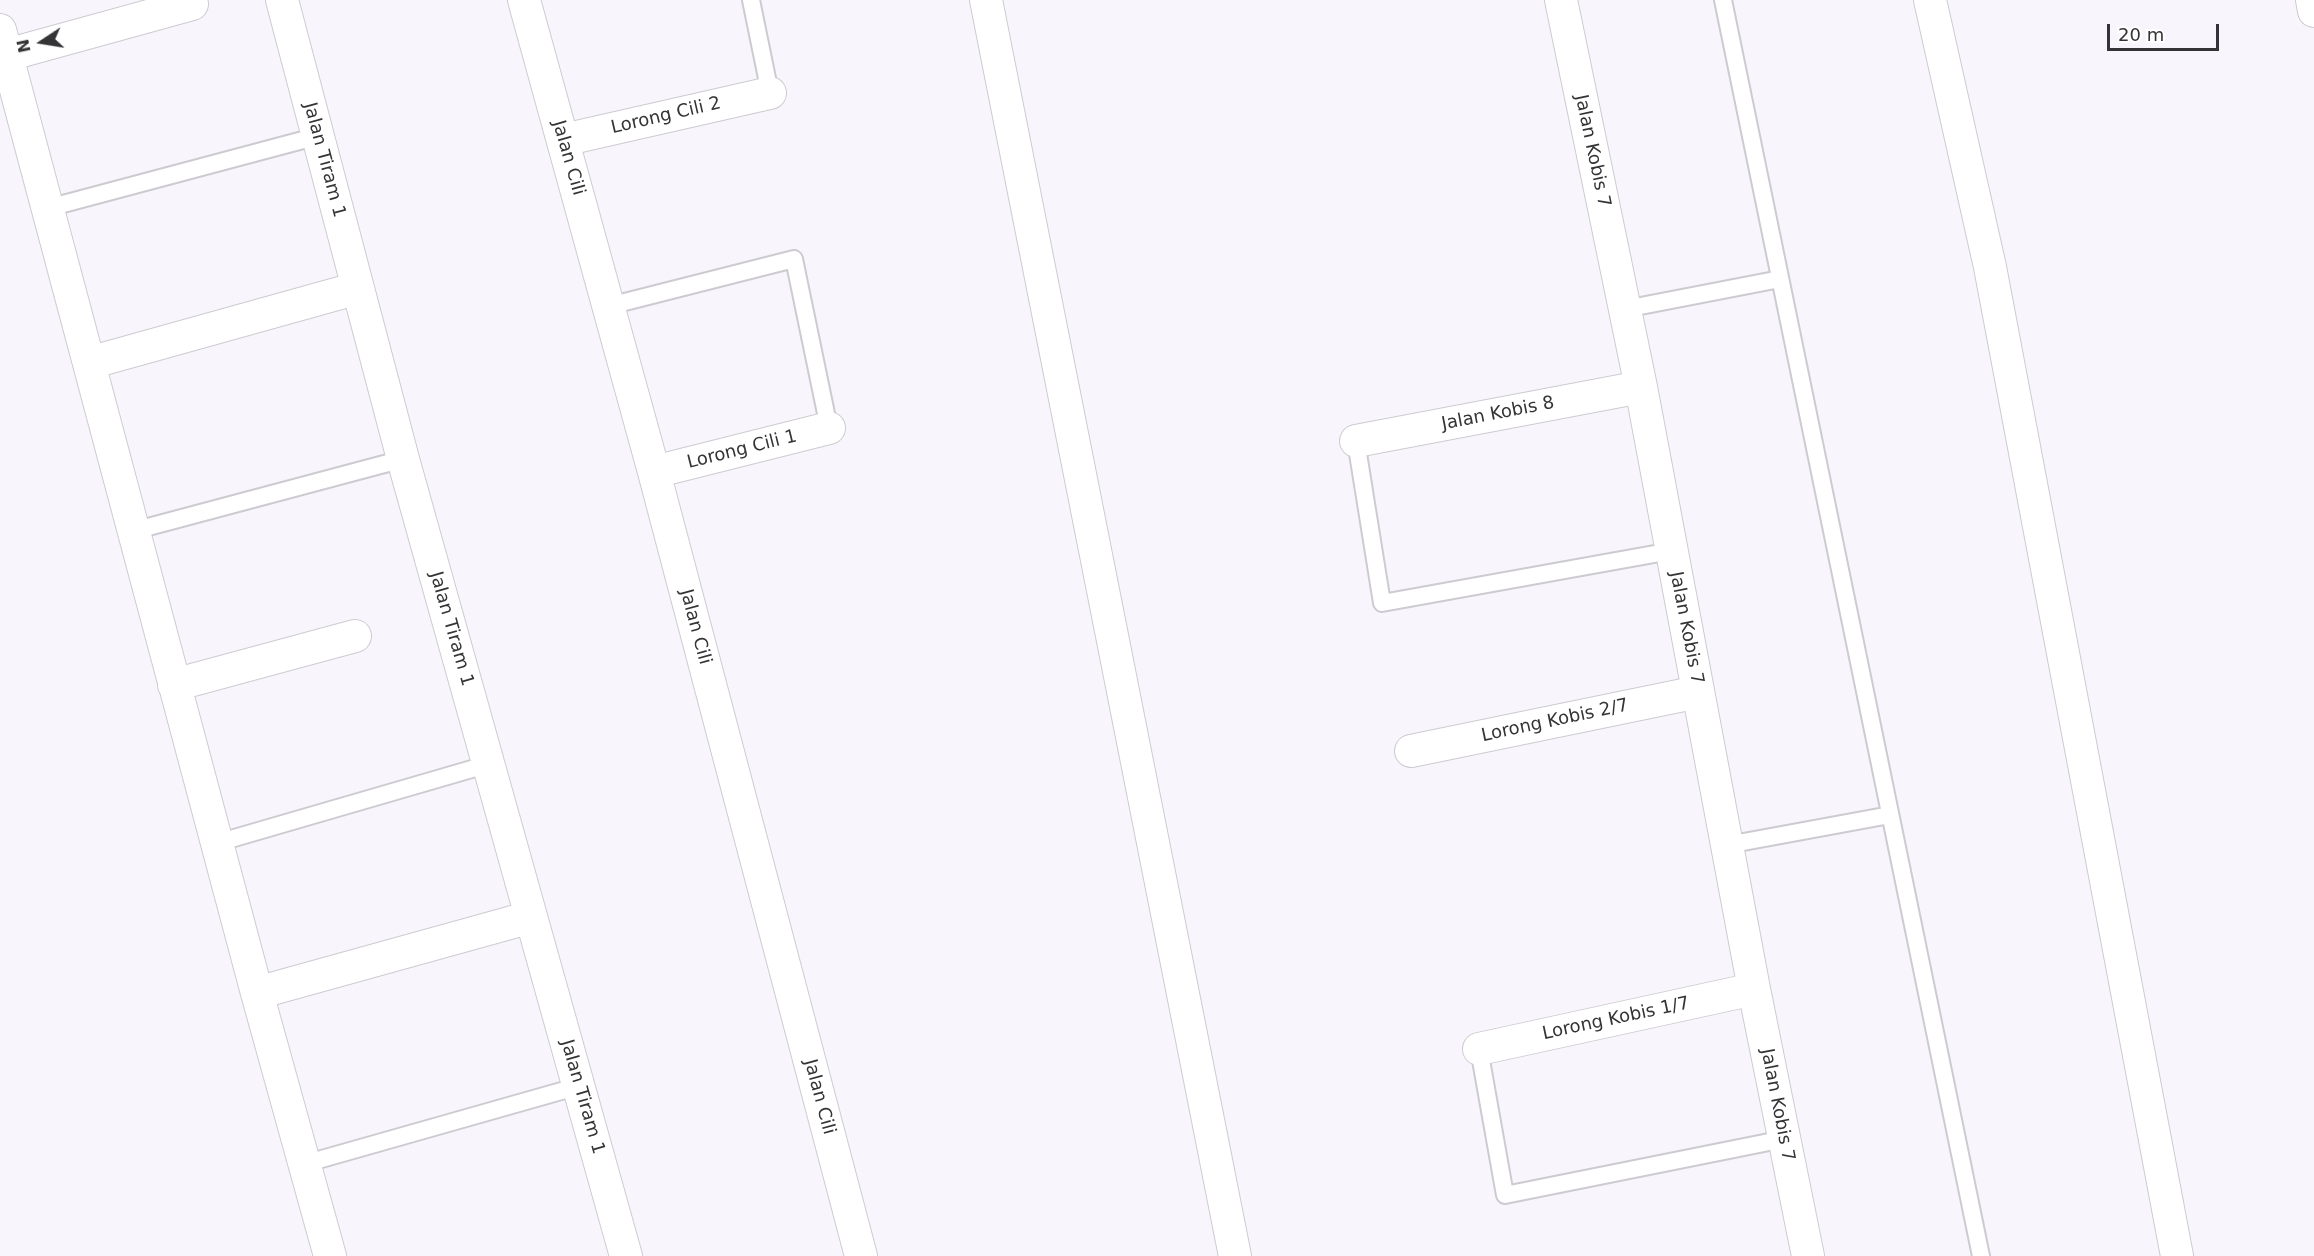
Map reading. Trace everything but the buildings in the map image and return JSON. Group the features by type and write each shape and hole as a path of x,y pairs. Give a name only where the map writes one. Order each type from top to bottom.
{"street":[{"name":"Jalan Tiram 1","path":"282,0 403,459 626,1256"},
{"name":"Jalan Cili","path":"524,0 654,472 861,1256"},
{"path":"986,0 1235,1256"},
{"name":"Jalan Kobis 7","path":"1561,0 1641,387 1754,989 1808,1256"},
{"path":"1930,0 1994,290 2177,1256"},
{"path":"2312,0 2314,11"},
{"path":"192,4 3,42 174,685 330,1256"},
{"name":"Lorong Cili 2","path":"563,140 770,93"},
{"path":"89,363 358,288"},
{"name":"Jalan Kobis 8","path":"1356,441 1641,387"},
{"name":"Lorong Cili 1","path":"654,472 829,428"},
{"path":"174,685 355,636"},
{"name":"Lorong Kobis 2/7","path":"1411,751 1698,692"},
{"path":"257,993 531,917"},
{"name":"Lorong Kobis 1/7","path":"1479,1048 1754,989"}],"lane":[{"path":"751,0 770,93"},
{"path":"1723,0 1981,1256"},
{"path":"48,208 318,136"},
{"path":"609,306 794,259 829,428"},
{"path":"1625,309 1780,279"},
{"path":"1356,441 1382,603 1671,551"},
{"path":"133,531 403,459"},
{"path":"217,843 489,764"},
{"path":"1727,845 1890,815"},
{"path":"1479,1048 1505,1195 1784,1139"},
{"path":"304,1164 579,1086"}]}
